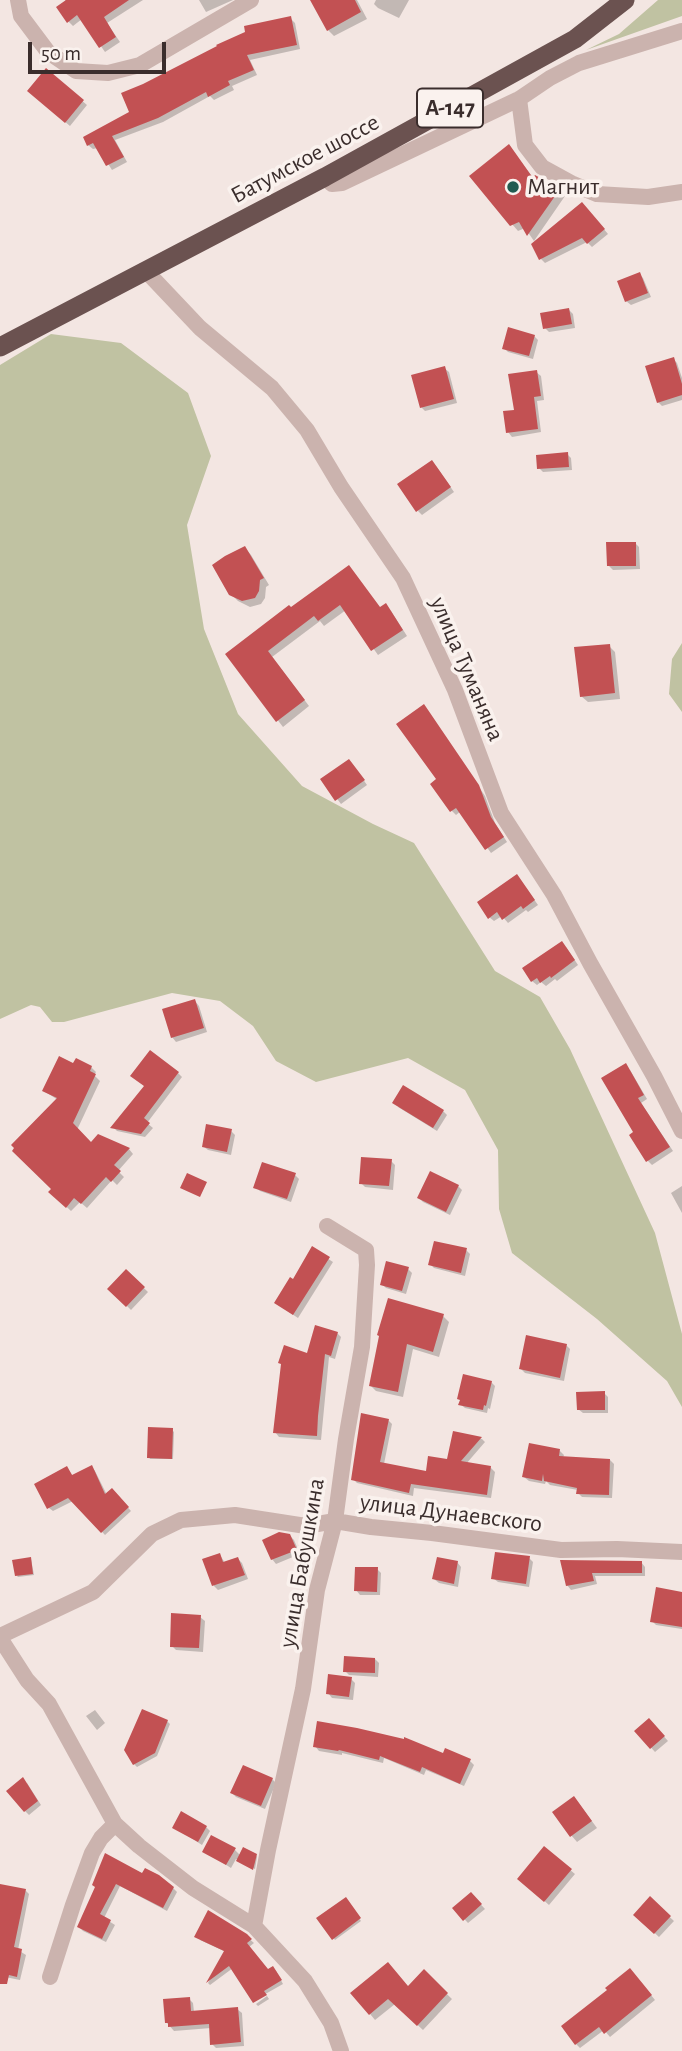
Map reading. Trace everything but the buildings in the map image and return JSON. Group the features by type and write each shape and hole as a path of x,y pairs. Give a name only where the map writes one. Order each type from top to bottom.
{"highway":[{"name":"Батумское шоссе","path":"0,347 325,177 575,39 625,0"}],"street":[{"path":"18,0 21,16 48,52 76,71 108,73 140,65 251,0"},
{"path":"325,177 332,184 342,183 519,99 579,63 682,30"},
{"path":"519,99 525,145 542,167 597,194 648,197 682,192"},
{"name":"улица Туманяна","path":"146,271 200,328 272,388 307,430 341,487 403,578 455,690 501,813 554,895 682,1131"},
{"name":"улица Бабушкина","path":"254,1926 303,1689 317,1590 335,1521 362,1348 366,1250 327,1226"},
{"name":"улица Дунаевского","path":"0,1637 93,1591 152,1534 181,1520 235,1515 306,1526 335,1521 561,1550 682,1552"},
{"path":"0,1637 27,1680 49,1704 115,1824 193,1888 254,1926 305,1982 331,2023 341,2051"},
{"path":"50,1977 92,1853 101,1838 115,1824"}],"green space":[{"path":"658,0 682,0 682,16 586,50 619,34"},
{"path":"51,334 121,343 188,393 211,456 187,525 204,629 238,714 302,786 414,843 495,971 540,997 570,1049 655,1233 682,1334 682,1407 667,1381 597,1319 512,1253 499,1209 498,1150 465,1090 408,1058 316,1082 276,1061 253,1026 220,1001 172,993 64,1022 52,1022 40,1007 31,1005 0,1019 0,365"},
{"path":"682,643 682,712 669,694 672,659"}],"place":[{"name":"Магнит","path":"513,187"}]}
